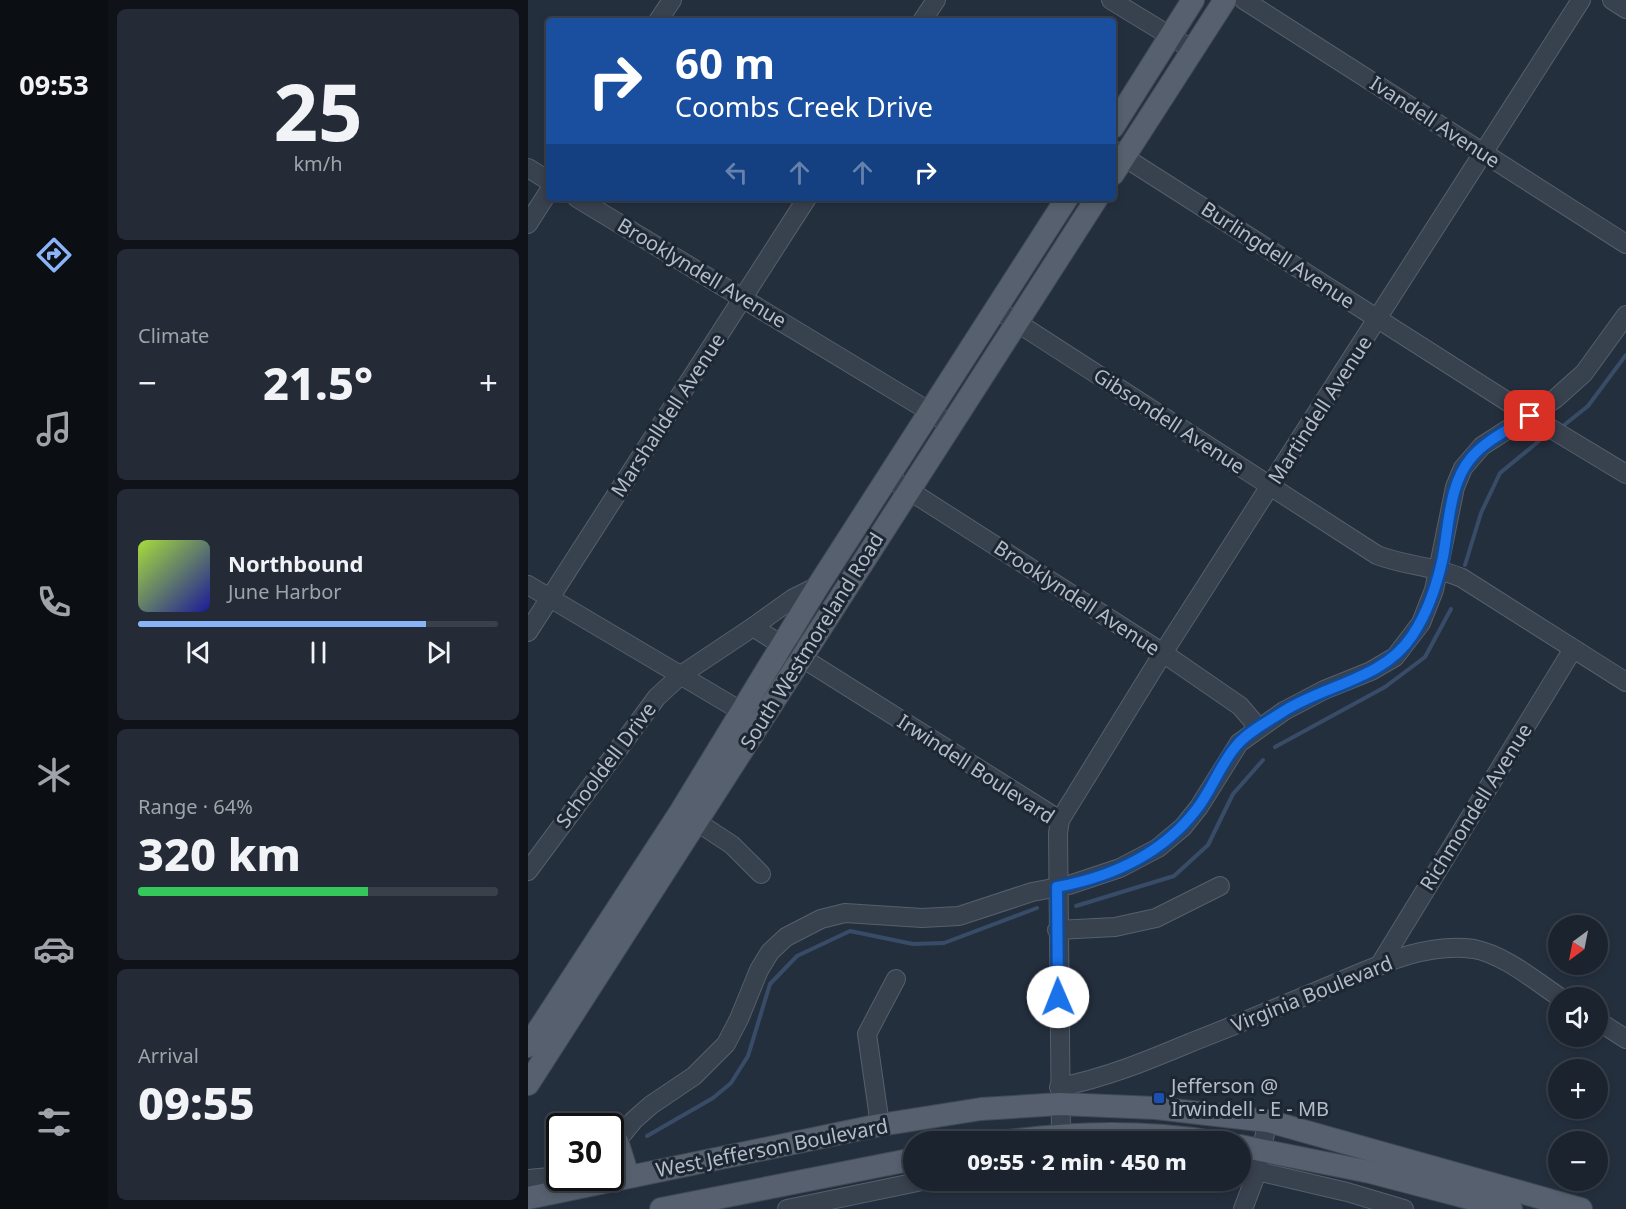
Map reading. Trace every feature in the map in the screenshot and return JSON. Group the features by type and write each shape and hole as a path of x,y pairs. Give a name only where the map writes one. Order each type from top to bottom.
{"main road":[{"path":"1116,122 1193,0"},
{"path":"1117,160 1225,0"},
{"name":"South Westmoreland Road","path":"528,1084 690,817 741,711 781,645 1066,201"},
{"name":"South Westmoreland Road","path":"528,1046 802,658 1095,201"},
{"name":"West Jefferson Boulevard","path":"528,1198 880,1125 1059,1096 1268,1121 1511,1209"},
{"name":"West Jefferson Boulevard","path":"1251,1158 1424,1176 1536,1203 1581,1209"},
{"name":"West Jefferson Boulevard","path":"661,1209 903,1161"},
{"path":"624,1167 628,1176"}],"street":[{"path":"660,18 672,0"},
{"path":"924,18 936,0"},
{"path":"1112,0 1193,50"},
{"name":"Ivandell Avenue","path":"1244,0 1626,244"},
{"name":"Martindell Avenue","path":"1060,820 1163,653 1581,0"},
{"path":"1612,0 1626,9"},
{"name":"Burlingdell Avenue","path":"1117,160 1626,474"},
{"path":"528,168 546,179"},
{"path":"528,224 546,196"},
{"name":"Brooklyndell Avenue","path":"582,201 950,424"},
{"name":"Marshalldell Avenue","path":"528,632 805,201"},
{"name":"Gibsondell Avenue","path":"996,309 1377,555 1397,563 1440,571 1462,578 1626,682"},
{"path":"624,1134 651,1104 694,1076 718,1053 735,1028 759,970 770,952 786,937 831,915 959,916 1032,892 1120,868 1158,848 1183,827 1239,743 1301,702 1371,671 1395,657 1420,623 1440,571 1455,487 1463,468 1482,446 1555,399 1584,373 1626,315"},
{"name":"Brooklyndell Avenue","path":"888,477 1163,653 1240,706 1252,720 1256,730"},
{"path":"528,585 741,711"},
{"name":"Schooldell Drive","path":"528,871 636,721 657,697 681,675 792,599 818,586"},
{"path":"753,627 781,645"},
{"name":"Irwindell Boulevard","path":"781,645 1060,820 1057,930 1061,1131"},
{"name":"Richmondell Avenue","path":"1379,966 1573,649"},
{"path":"690,817 732,845 760,874"},
{"path":"1057,930 1115,927 1156,918 1220,886"},
{"name":"Virginia Boulevard","path":"1059,1096 1379,966 1432,950 1456,948 1477,950 1503,960 1548,989"},
{"path":"880,1125 867,1034 896,979"},
{"path":"1608,1027 1626,1039"},
{"path":"1251,1156 1268,1121"},
{"path":"1251,1158 1404,1209"},
{"path":"528,1179 546,1177"},
{"path":"787,1209 903,1185"},
{"path":"1243,1209 1245,1191"}],"waterway":[{"path":"1563,426 1588,406 1626,355"},
{"path":"1465,565 1481,513 1500,473 1539,441"},
{"path":"1275,747 1385,687 1425,657 1451,609"},
{"path":"1076,906 1174,876 1208,845 1233,794 1263,760"},
{"path":"647,1136 713,1098 731,1083 748,1056 770,984 797,956 850,931 913,944 944,943 1037,908"}],"place":[{"name":"Jefferson @ Irwindell - E - MB","path":"1159,1098"}],"route":[{"path":"1058,997 1057,887 1120,868 1158,848 1183,827 1239,743 1284,711 1324,690 1371,671 1395,657 1410,639 1429,606 1440,571 1455,487 1463,468 1482,446 1530,416"}]}
